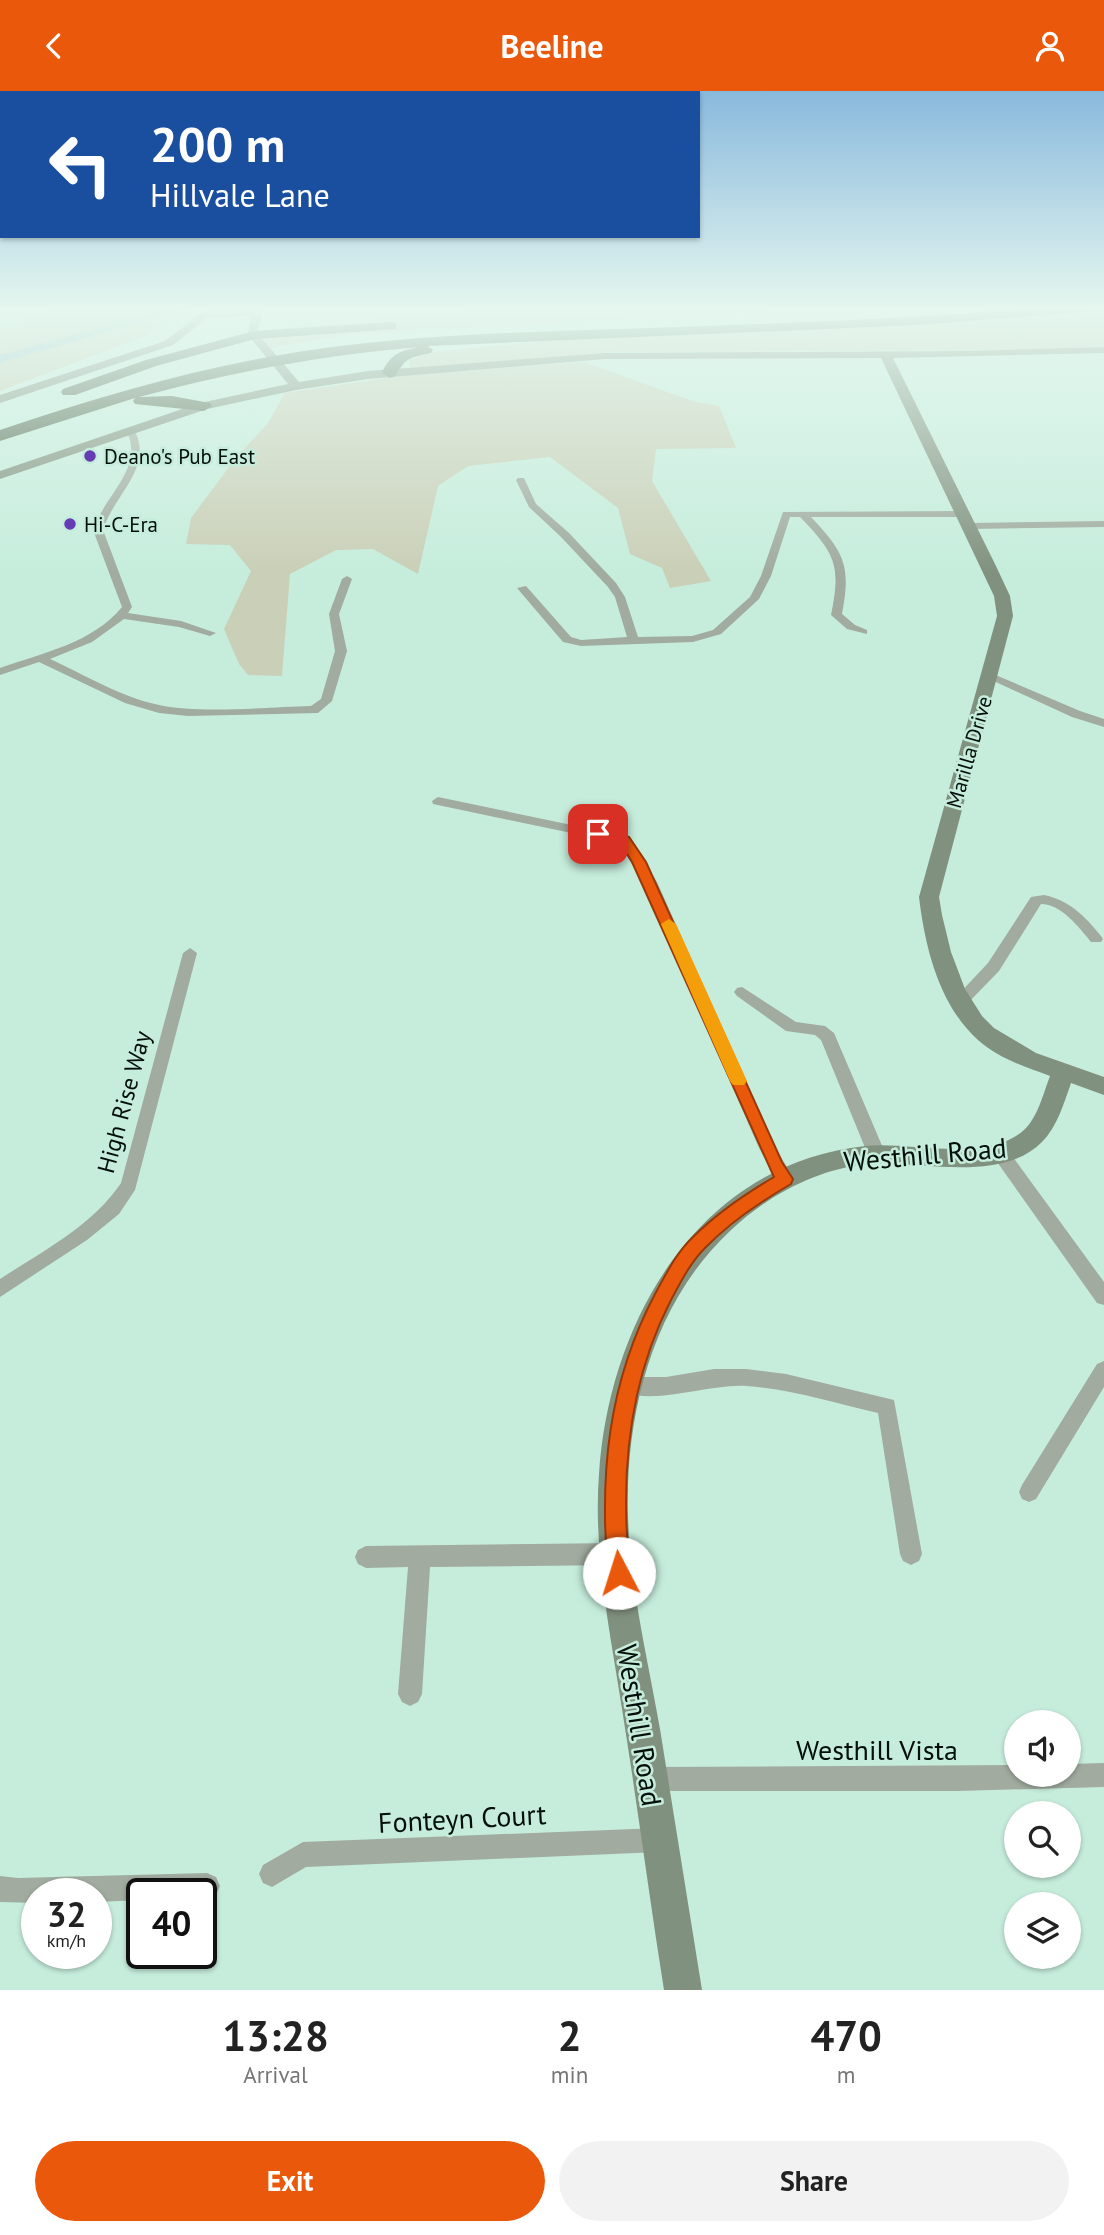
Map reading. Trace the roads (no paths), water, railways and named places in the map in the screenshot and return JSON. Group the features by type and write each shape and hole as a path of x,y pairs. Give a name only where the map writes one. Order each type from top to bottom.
{"highway":[{"path":"48,400 60,396"},
{"path":"0,420 78,396"},
{"path":"0,436 126,396"},
{"path":"159,400 174,407 167,418"},
{"path":"0,441 111,406 159,400 204,405"}],"street":[{"path":"0,475 204,405 249,396"},
{"name":"Marilla Drive","path":"906,396 967,520 1004,606 1005,616 991,676 929,897 936,941 961,1001 987,1035 1017,1052 1104,1086"},
{"path":"0,672 84,640 115,623 127,607 98,530 100,519 134,467 136,437 130,430"},
{"path":"521,480 532,505 565,535 612,585 620,597 632,640"},
{"path":"802,513 821,532 839,566 842,577 836,615 851,627 863,632"},
{"path":"522,588 567,640 581,642 693,639 717,632 754,599 766,576 786,514 1104,524"},
{"path":"38,657 138,704 159,709 188,712 314,710 326,701 341,652 334,614 347,579"},
{"path":"122,615 181,624 210,633"},
{"path":"991,676 1076,714 1104,723"},
{"path":"438,801 624,840 650,882 771,1157 785,1179"},
{"path":"961,1001 973,992 1003,953 1036,900 1042,898 1054,902 1084,924 1096,939"},
{"name":"High Rise Way","path":"0,1289 81,1235 113,1209 129,1185 190,953"},
{"path":"742,992 792,1027 819,1031 828,1037 877,1155"},
{"name":"Westhill Road","path":"683,1990 627,1644 613,1517 620,1420 648,1327 666,1289 687,1256 724,1218 758,1193 785,1179 828,1163 877,1155 968,1157 1001,1154 1021,1146 1038,1130 1064,1072"},
{"path":"1001,1154 1104,1297"},
{"path":"1029,1492 1104,1370"},
{"path":"630,1386 647,1389 711,1378 743,1377 887,1406 911,1554"},
{"path":"366,1557 617,1554"},
{"path":"410,1695 420,1557"},
{"name":"Westhill Vista","path":"649,1779 957,1779 1104,1775"},
{"name":"Fonteyn Court","path":"272,1874 303,1855 659,1840"},
{"path":"0,1889 18,1891 126,1888"}],"place":[{"name":"Deano's Pub East","path":"90,456"},
{"name":"Hi-C-Era","path":"70,524"}]}
